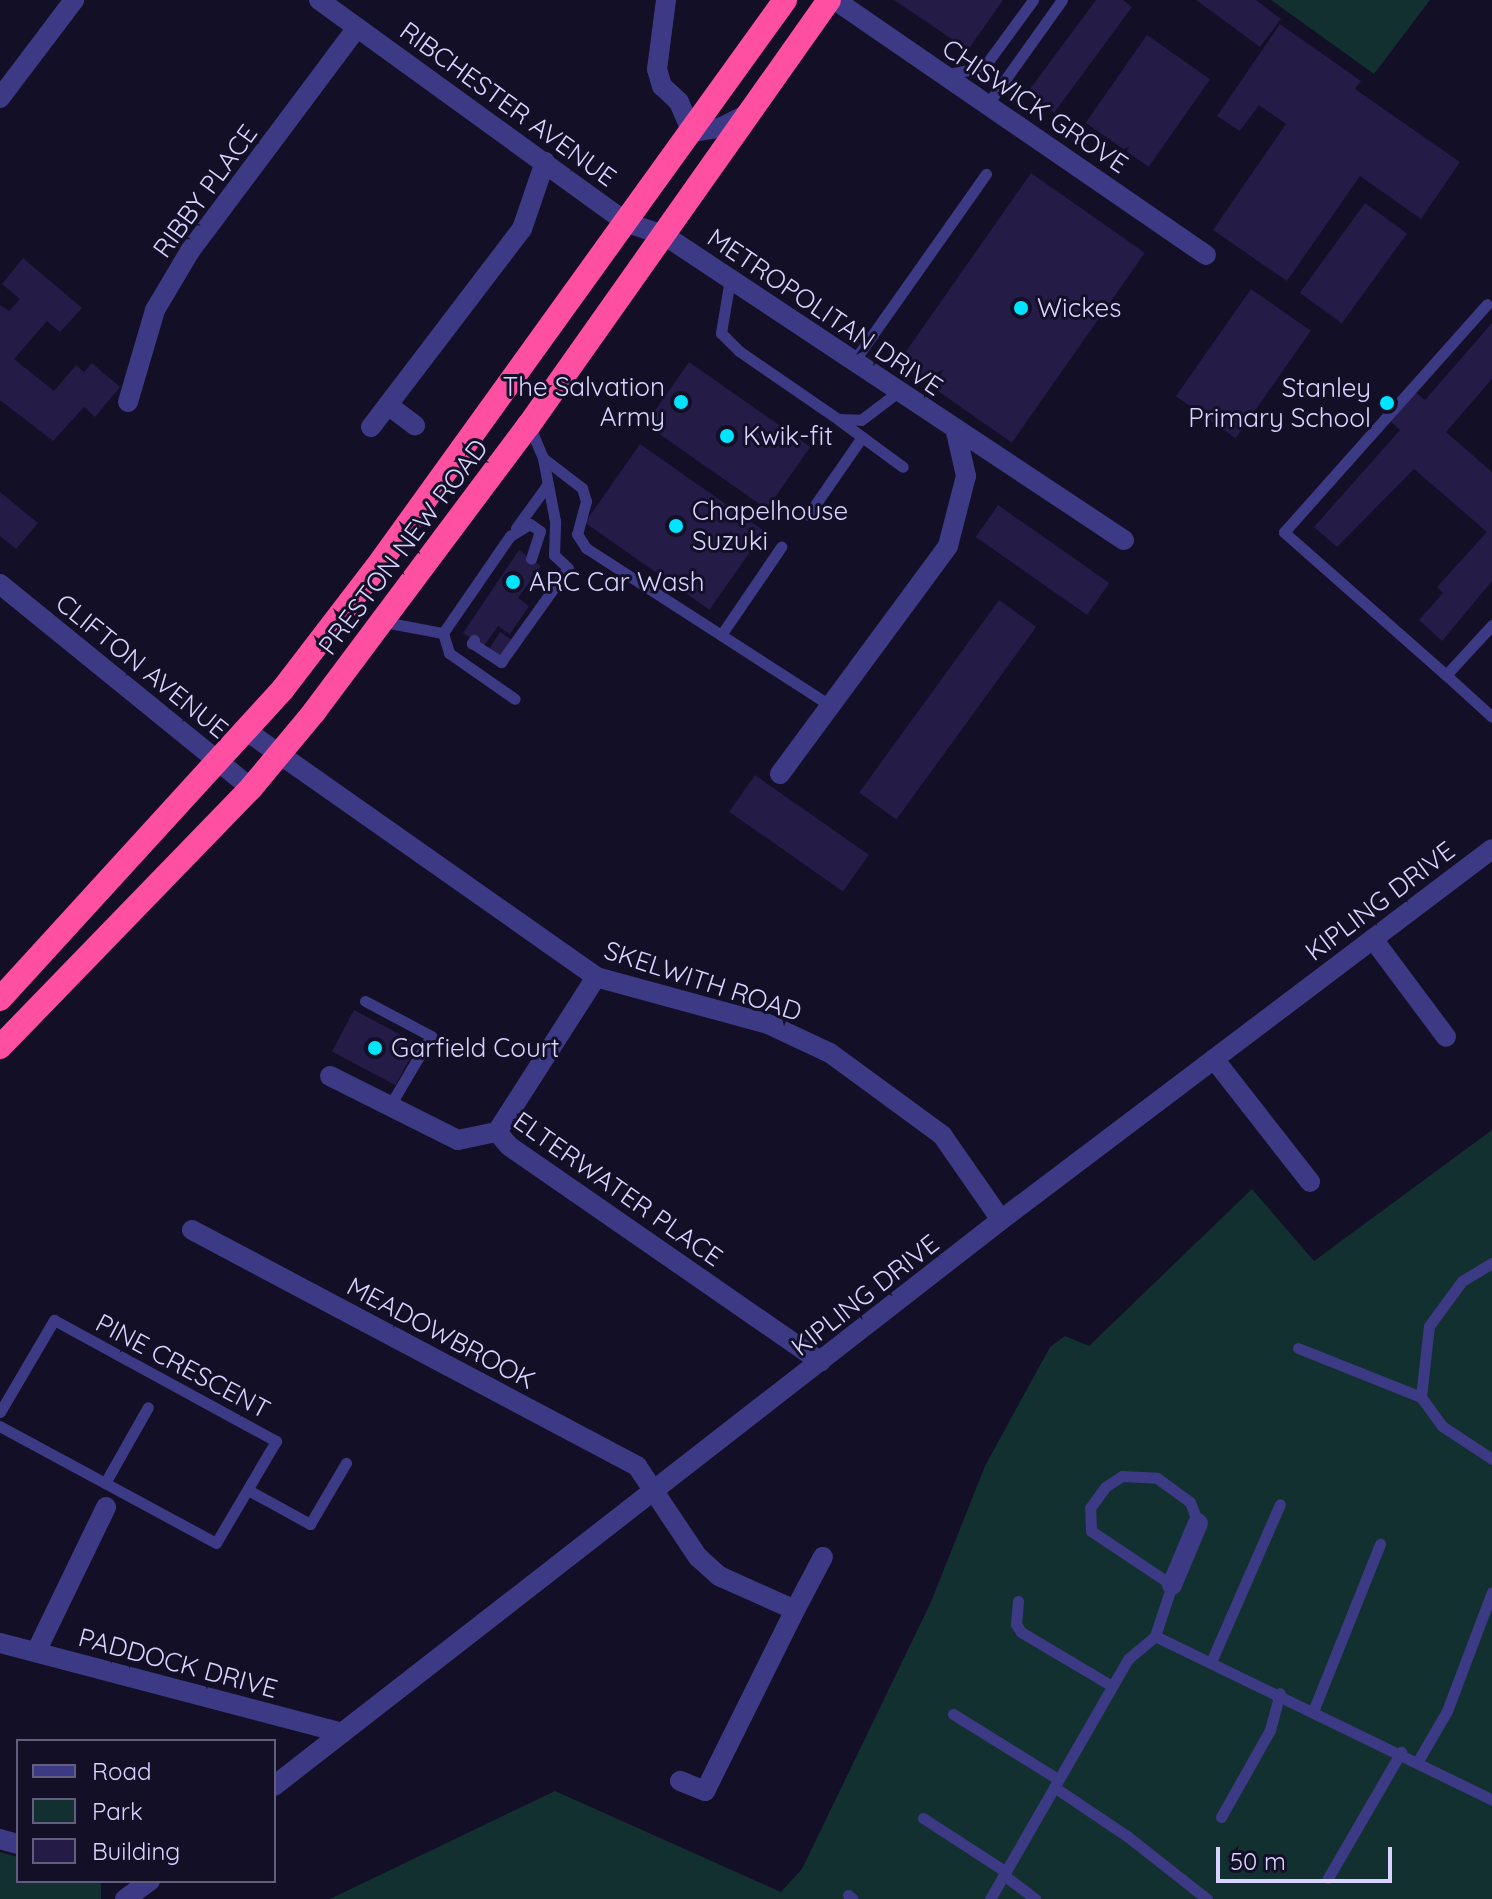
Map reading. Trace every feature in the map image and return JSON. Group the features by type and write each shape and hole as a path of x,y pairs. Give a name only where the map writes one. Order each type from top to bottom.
{"highway":[{"name":"PRESTON NEW ROAD","path":"0,999 248,732 376,568 785,0"},
{"name":"PRESTON NEW ROAD","path":"0,1047 251,788 278,756 384,622 529,425 832,0"}],"street":[{"path":"0,98 74,0"},
{"name":"RIBCHESTER AVENUE","path":"319,0 627,223 664,235"},
{"path":"666,0 657,69 662,86 679,102 692,132 722,127 755,109"},
{"name":"CHISWICK GROVE","path":"832,0 1206,255"},
{"name":"RIBBY PLACE","path":"128,402 155,310 190,251 357,28"},
{"path":"679,102 715,99 722,127 718,160"},
{"path":"371,427 522,229 545,162"},
{"name":"METROPOLITAN DRIVE","path":"664,235 956,432 1124,540"},
{"path":"388,405 415,425"},
{"path":"780,774 948,546 966,476 956,432"},
{"name":"CLIFTON AVENUE","path":"0,584 251,788"},
{"name":"SKELWITH ROAD","path":"248,732 596,977 768,1024 830,1053 942,1135 1001,1220"},
{"name":"KIPLING DRIVE","path":"276,1784 655,1494 1001,1220 1492,849"},
{"path":"1373,939 1446,1037"},
{"path":"497,1132 596,977"},
{"path":"1214,1059 1310,1182"},
{"name":"ELTERWATER PLACE","path":"330,1076 458,1140 497,1132 509,1146 821,1362"},
{"name":"MEADOWBROOK","path":"192,1230 637,1466 698,1557 719,1576 795,1610"},
{"path":"36,1652 106,1507"},
{"path":"1172,1585 1198,1523"},
{"path":"680,1781 705,1791 795,1610 824,1568"},
{"name":"PADDOCK DRIVE","path":"0,1643 342,1733"},
{"path":"125,1899 147,1883"}],"lane":[{"path":"987,105 1062,0"},
{"path":"943,75 984,67 1031,1"},
{"path":"854,361 986,174"},
{"path":"730,279 721,333 739,351 903,467"},
{"path":"1487,304 1284,532 1492,717"},
{"path":"838,419 861,420 898,392"},
{"path":"474,640 472,643 501,662 568,568 554,555 543,458 529,425"},
{"path":"808,515 862,437"},
{"path":"543,458 582,488 586,501 577,534 586,548 830,705"},
{"path":"443,633 548,484"},
{"path":"510,536 530,524 540,531 531,559"},
{"path":"721,635 781,547"},
{"path":"384,622 443,633"},
{"path":"1446,675 1492,625"},
{"path":"443,633 449,653 515,699"},
{"path":"365,1001 431,1036 389,1107"},
{"path":"1421,1397 1429,1326 1462,1281 1492,1263"},
{"name":"PINE CRESCENT","path":"0,1412 54,1320 276,1441 216,1543 0,1426"},
{"path":"1298,1348 1421,1397 1442,1426 1492,1459"},
{"path":"105,1483 148,1407"},
{"path":"248,1490 310,1524 346,1463"},
{"path":"990,1899 1128,1659 1155,1636 1172,1585 1091,1531 1090,1508 1105,1487 1122,1476 1157,1478 1190,1502 1198,1523"},
{"path":"1211,1662 1280,1504"},
{"path":"1314,1709 1380,1544"},
{"path":"1418,1761 1447,1711 1492,1592"},
{"path":"1018,1601 1016,1624 1021,1632 1112,1686"},
{"path":"1155,1636 1314,1709 1492,1800"},
{"path":"1221,1817 1270,1730 1280,1693"},
{"path":"953,1714 1056,1783 1207,1899"},
{"path":"1328,1878 1401,1752"},
{"path":"923,1818 1005,1874 1035,1899"}],"green space":[{"path":"1271,0 1430,0 1374,74"},
{"path":"1492,1130 1492,1899 330,1899 555,1791 781,1892 802,1869 931,1602 985,1466 1050,1347 1065,1336 1089,1346 1252,1189 1314,1261"},
{"path":"0,1852 16,1856 16,1883 101,1883 101,1899 0,1899"}],"building":[{"path":"894,0 1003,0 968,50"},
{"path":"1096,0 1123,0 1132,7 1054,113 1027,93"},
{"path":"1196,0 1256,0 1281,19 1260,47"},
{"path":"1280,24 1361,81 1355,89 1460,162 1421,219 1360,176 1287,281 1213,230 1286,124 1259,105 1240,131 1217,116"},
{"path":"1147,35 1210,79 1149,167 1086,123"},
{"name":"Wickes","path":"1031,173 1145,253 1012,443 898,363"},
{"path":"1365,203 1407,234 1342,323 1300,293"},
{"path":"23,258 82,308 60,332 47,321 14,359 54,391 76,365 84,372 92,363 120,387 95,417 84,407 53,441 0,400 0,305 9,311 20,299 2,284"},
{"path":"1251,289 1311,331 1236,438 1176,396"},
{"path":"1492,323 1492,379 1446,432 1492,472 1492,581 1442,641 1419,620 1443,593 1437,587 1487,532 1414,469 1337,547 1314,527 1400,430 1389,420 1414,391 1425,400"},
{"name":"Kwik-fit","path":"689,362 810,447 767,509 645,424"},
{"name":"Chapelhouse Suzuki","path":"640,444 765,531 709,610 585,523"},
{"path":"0,492 38,523 16,549 0,536"},
{"path":"998,505 1109,583 1087,615 976,537"},
{"name":"ARC Car Wash","path":"519,550 541,566 518,598 529,606 510,634 498,626 484,646 463,633"},
{"path":"999,600 1036,627 896,820 859,793"},
{"path":"500,632 514,641 502,661 487,651"},
{"path":"755,775 869,855 843,892 729,812"},
{"name":"Garfield Court","path":"354,1010 418,1044 396,1085 332,1051"}],"place":[{"name":"Wickes","path":"1021,308"},
{"name":"The Salvation Army","path":"681,402"},
{"name":"Stanley Primary School","path":"1387,403"},
{"name":"Kwik-fit","path":"727,436"},
{"name":"Chapelhouse Suzuki","path":"676,526"},
{"name":"ARC Car Wash","path":"513,582"},
{"name":"Garfield Court","path":"375,1048"}]}
